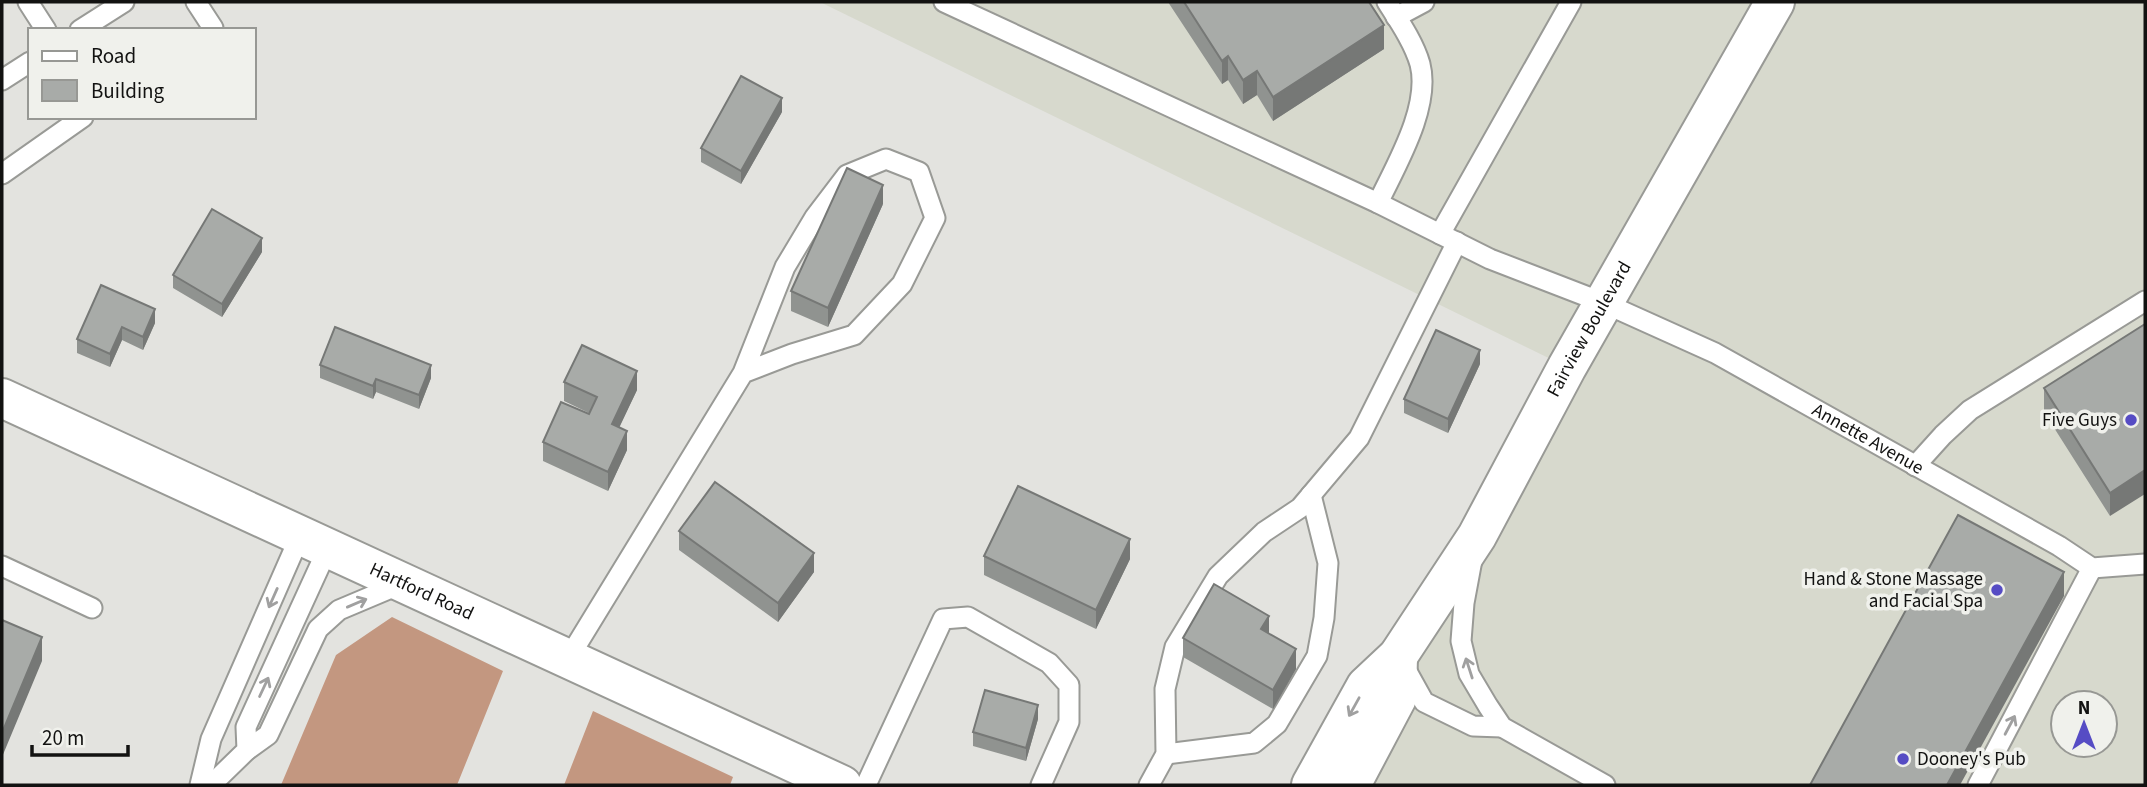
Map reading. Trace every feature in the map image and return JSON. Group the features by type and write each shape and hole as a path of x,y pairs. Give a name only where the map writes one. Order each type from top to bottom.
{"street":[{"name":"Fairview Boulevard","path":"1311,785 1366,686 1398,656 1477,536 1604,303 1775,2"},
{"name":"Hartford Road","path":"2,398 568,659 799,776 842,785"},
{"path":"1351,785 1397,698 1398,656"}],"lane":[{"path":"28,2 45,28"},
{"path":"83,28 124,2"},
{"path":"196,2 213,28"},
{"name":"Annette Avenue","path":"944,2 1378,203 1490,259 1604,303 1715,353 1915,466 1970,410 2145,301"},
{"path":"1378,203 1420,107 1420,65 1392,9 1424,2"},
{"path":"1149,785 1166,754 1165,690 1175,647 1218,576 1264,532 1300,508 1359,438 1448,238 1572,2"},
{"path":"2,80 28,63"},
{"path":"2,174 80,119"},
{"path":"568,659 743,373 785,267 814,217 847,175 886,159 919,172 935,218 902,284 854,335 792,354 743,373"},
{"path":"1915,466 2059,546 2092,568 2145,564"},
{"path":"1166,754 1254,743 1277,724 1317,656 1324,618 1328,563 1311,495"},
{"path":"1477,536 1464,603 1461,641 1469,674 1502,727"},
{"path":"247,750 246,727 314,542"},
{"path":"200,785 211,739 314,542"},
{"path":"2,566 92,608"},
{"path":"1978,785 2092,568"},
{"path":"212,785 247,750 268,735 318,629 339,610 403,583"},
{"path":"866,785 943,620 968,617 1049,663 1069,685 1069,722 1041,785"},
{"path":"1398,656 1424,702 1473,726 1502,727 1605,785"}],"shaded area":[{"path":"820,2 2145,2 2145,785 1351,785 1567,367"},
{"path":"392,617 503,671 457,785 281,785 336,655"},
{"path":"593,711 733,777 730,785 564,785"}],"building":[{"path":"1184,2 1369,2 1384,25 1273,97 1257,71 1243,80 1228,56 1222,61"},
{"path":"741,76 782,98 741,171 701,148"},
{"path":"847,168 883,185 828,308 791,291"},
{"path":"212,209 262,238 222,304 173,275"},
{"path":"101,285 155,309 143,337 122,327 110,354 77,339"},
{"path":"2145,324 2145,470 2110,493 2044,388"},
{"path":"335,327 431,365 419,395 376,379 373,386 320,365"},
{"path":"1436,330 1480,350 1448,419 1404,399"},
{"path":"582,345 637,371 612,424 627,431 608,472 543,442 561,402 589,414 597,397 564,382"},
{"path":"715,482 814,553 778,603 679,531"},
{"path":"1018,486 1130,539 1096,610 984,556"},
{"path":"1958,515 2064,572 1947,785 1810,785"},
{"path":"1214,584 1269,616 1261,629 1296,649 1273,690 1183,638"},
{"path":"2,620 42,637 2,733"},
{"path":"985,690 1038,705 1026,748 973,732"}],"place":[{"name":"Five Guys","path":"2131,420"},
{"name":"Hand & Stone Massage and Facial Spa","path":"1997,590"},
{"name":"Dooney's Pub","path":"1903,759"}]}
